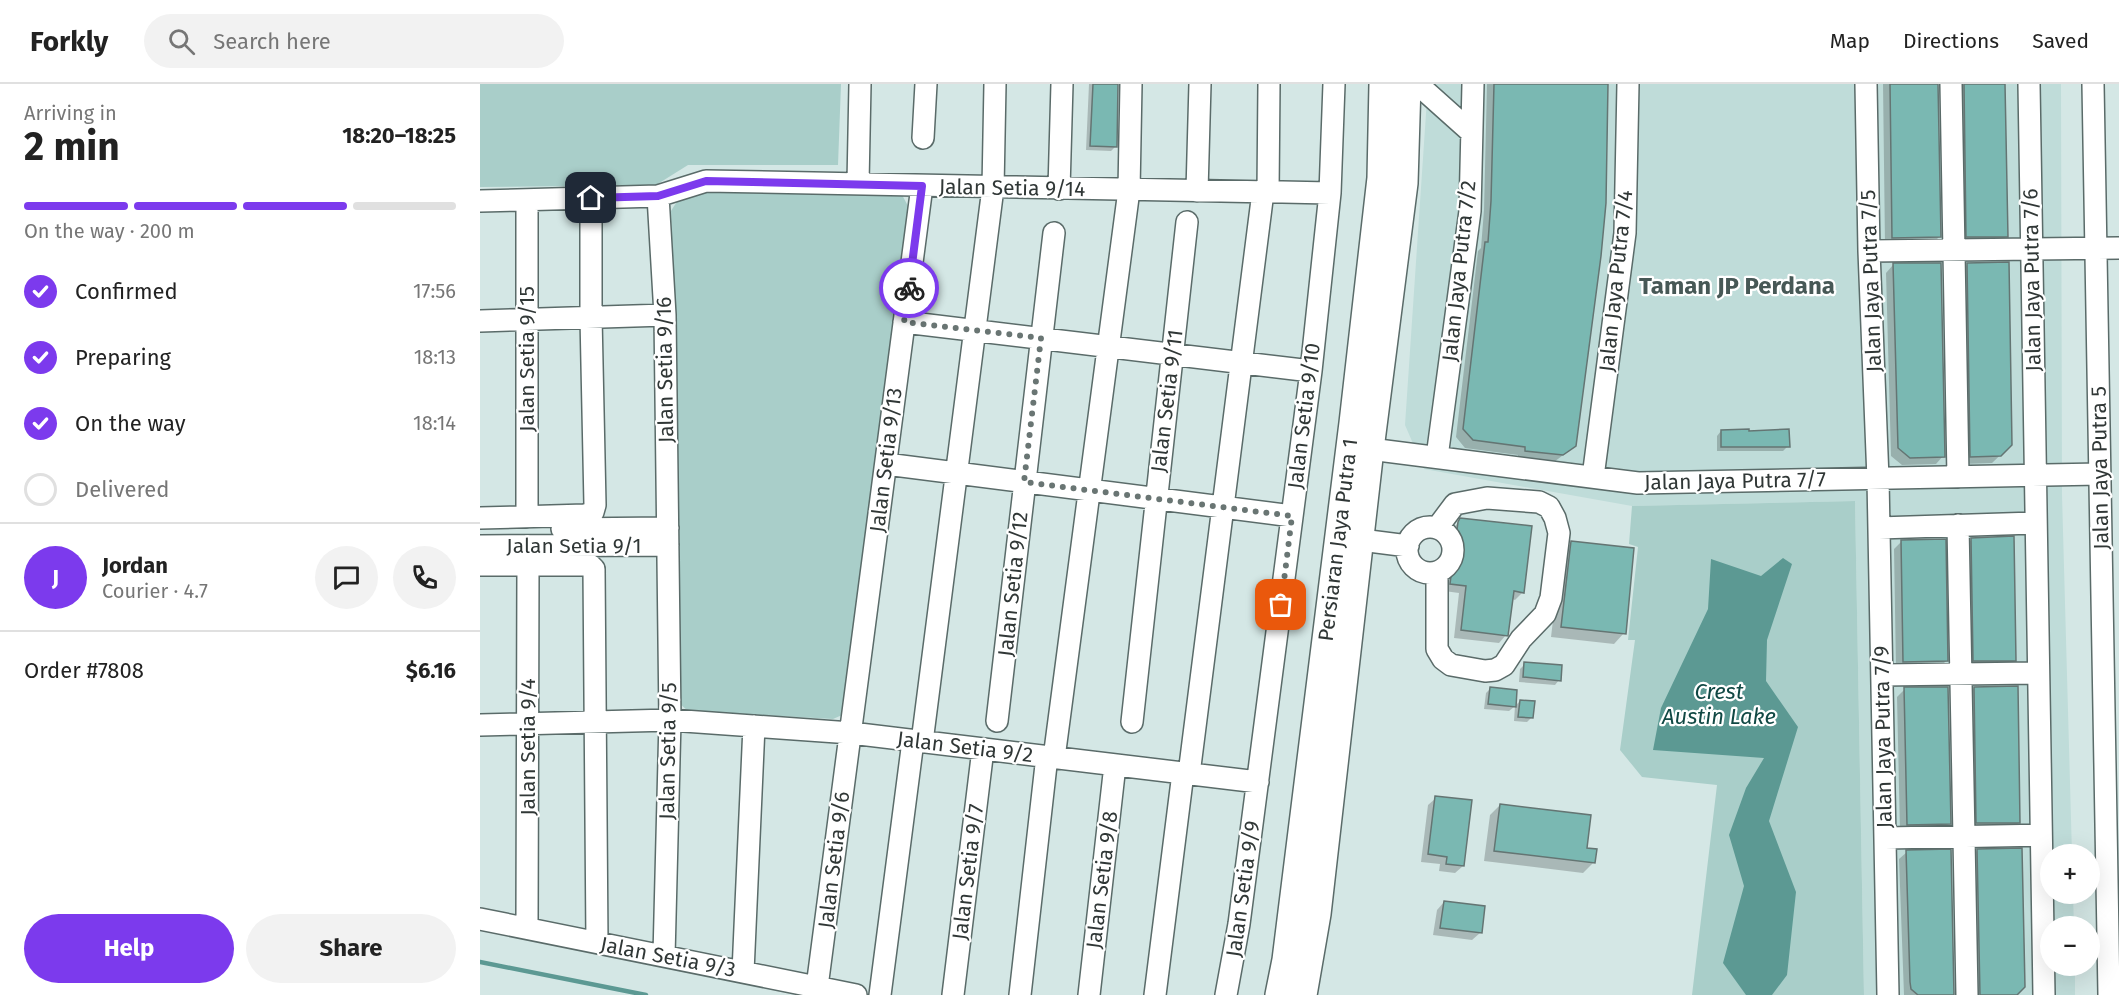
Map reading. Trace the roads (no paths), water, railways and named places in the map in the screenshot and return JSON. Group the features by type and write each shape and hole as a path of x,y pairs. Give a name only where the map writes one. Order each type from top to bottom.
{"main road":[{"name":"Persiaran Jaya Putra 1","path":"1279,995 1286,960 1381,178 1383,84"},
{"name":"Persiaran Jaya Putra 1","path":"1303,995 1316,925 1370,449 1404,183 1407,84"}],"street":[{"path":"858,183 860,84"},
{"path":"924,138 926,84"},
{"path":"880,995 956,474 993,188 995,84"},
{"path":"1059,189 1062,84"},
{"path":"1020,995 1050,757 1129,190 1131,84"},
{"path":"1197,191 1200,84"},
{"path":"1155,995 1265,192 1269,84"},
{"name":"Jalan Setia 9/10","path":"1258,782 1311,371 1330,193 1334,84"},
{"path":"1421,84 1424,90 1471,132"},
{"name":"Jalan Jaya Putra 7/2","path":"1437,457 1470,211 1473,84"},
{"name":"Jalan Jaya Putra 7/4","path":"1593,477 1625,233 1628,84"},
{"name":"Jalan Jaya Putra 7/5","path":"1866,84 1869,251 1878,479"},
{"path":"1951,84 1958,477"},
{"name":"Jalan Jaya Putra 7/6","path":"2029,84 2044,995"},
{"name":"Jalan Jaya Putra 5","path":"2093,84 2109,995"},
{"name":"Jalan Setia 9/14","path":"480,201 658,196 706,181 1330,193"},
{"name":"Jalan Setia 9/13","path":"850,733 922,186"},
{"name":"Jalan Setia 9/16","path":"658,196 665,315 668,536"},
{"path":"480,518 585,515 593,512 595,505 591,198"},
{"name":"Jalan Setia 9/15","path":"527,200 527,517"},
{"name":"Jalan Setia 9/11","path":"1132,722 1187,222"},
{"name":"Jalan Setia 9/12","path":"997,721 1054,233"},
{"path":"1869,251 2119,248"},
{"path":"480,321 665,315"},
{"path":"904,322 1311,371"},
{"name":"Jalan Jaya Putra 7/7","path":"1370,449 1638,483 2100,474"},
{"path":"886,464 1292,516"},
{"name":"Jalan Jaya Putra 7/9","path":"1878,479 1888,995"},
{"path":"1437,528 1455,504 1487,498 1539,502 1549,507 1559,533 1551,598 1545,614 1521,639 1504,665 1495,670 1485,671 1451,665 1443,659 1437,649 1437,573"},
{"path":"1879,528 2035,523"},
{"path":"1958,525 1967,995"},
{"path":"1437,528 1449,537 1453,550 1448,564 1437,573 1421,571 1415,567 1408,554 1408,546 1415,533 1422,529 1437,528"},
{"name":"Jalan Setia 9/1","path":"480,531 668,536"},
{"name":"Jalan Setia 9/1","path":"480,546 668,536"},
{"name":"Jalan Setia 9/5","path":"664,956 670,720 668,536"},
{"path":"1361,540 1408,546"},
{"path":"480,565 590,565 594,568 597,942"},
{"name":"Jalan Setia 9/4","path":"527,928 528,565"},
{"path":"1882,675 2038,673"},
{"name":"Jalan Setia 9/2","path":"480,726 670,720 754,726 850,733 1258,782"},
{"path":"743,972 754,726"},
{"name":"Jalan Setia 9/6","path":"817,987 850,733"},
{"name":"Jalan Setia 9/7","path":"952,995 983,749"},
{"name":"Jalan Setia 9/8","path":"1089,995 1115,765"},
{"name":"Jalan Setia 9/9","path":"1226,995 1239,924 1258,782"},
{"path":"1885,838 2041,835"},
{"name":"Jalan Setia 9/3","path":"480,919 856,995"}],"water":[{"name":"Crest Austin Lake","path":"1783,558 1792,564 1767,640 1766,681 1798,727 1769,821 1796,892 1787,975 1772,995 1746,995 1723,963 1744,886 1729,835 1746,788 1764,758 1653,750 1661,708 1708,609 1711,559 1761,576"}],"waterway":[{"path":"480,962 646,995"}],"district":[{"name":"Taman JP Perdana","path":"1737,286"}]}
